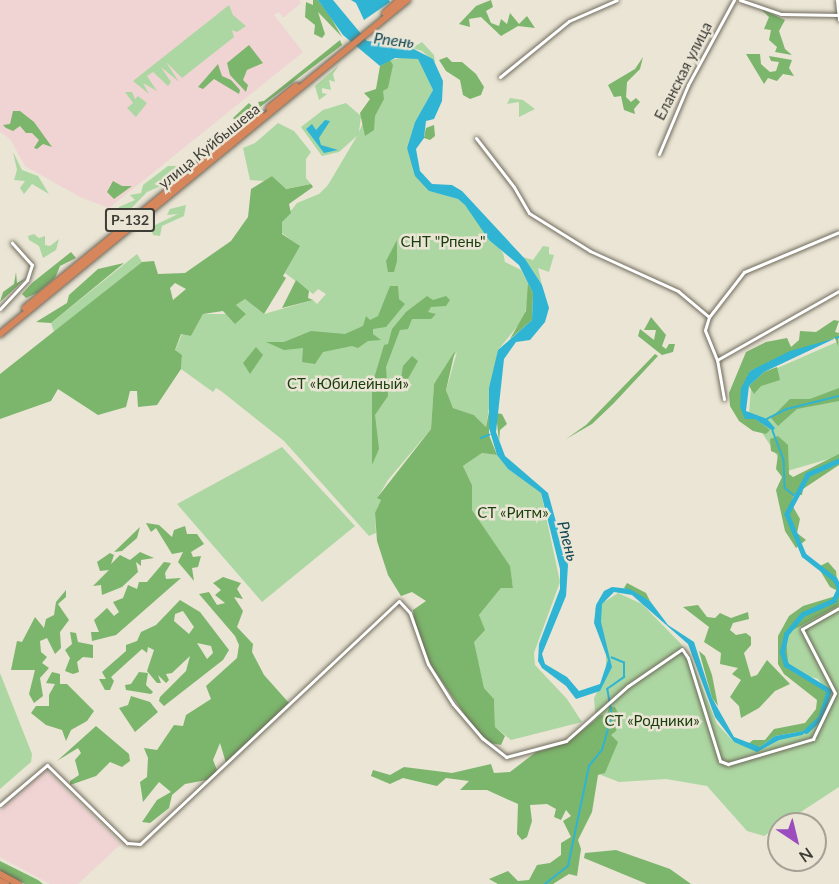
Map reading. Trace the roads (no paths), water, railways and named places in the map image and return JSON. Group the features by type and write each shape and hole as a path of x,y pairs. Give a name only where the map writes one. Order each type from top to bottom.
{"highway":[{"name":"Р-132","path":"366,32 400,0"},
{"name":"Р-132","path":"349,45 407,0"},
{"name":"улица Куйбышева","path":"0,328 349,45"},
{"name":"улица Куйбышева","path":"0,334 349,45"},
{"path":"0,874 18,884"},
{"path":"0,881 6,884"}],"street":[{"path":"500,77 568,21 617,0"},
{"name":"Еланская улица","path":"659,154 691,78 734,0"},
{"path":"740,0 781,14 839,17 837,0"},
{"path":"476,138 514,187 529,213 590,251 678,291 710,317"},
{"path":"724,399 717,360 705,330 710,317 744,272 839,232"},
{"path":"0,309 27,280 32,265 12,243"},
{"path":"717,360 839,291"},
{"path":"0,805 47,765 127,843 140,843 399,601 410,614 428,664 453,704 482,738 506,757 566,741 628,686 681,649 688,658 720,761 728,764 813,739 835,693 802,629 839,608"}],"water":[{"path":"318,0 333,0 367,41 404,44 433,59 443,81 442,101 434,119 426,121 424,138 416,149 420,171 432,184 452,185 462,191 525,259 542,285 549,308 545,322 530,340 516,342 504,359 496,432 505,456 548,493 568,565 566,596 542,654 545,664 567,677 579,691 600,684 608,660 594,623 596,605 604,591 612,587 630,589 650,601 668,625 694,642 712,698 734,737 760,747 775,736 809,730 802,735 779,740 757,752 734,742 715,717 688,644 632,595 614,592 602,604 601,622 612,667 600,691 576,699 566,686 542,668 538,661 539,644 560,589 560,569 541,493 508,469 497,455 489,428 489,388 498,350 532,320 533,293 519,265 489,240 465,205 458,199 429,191 415,176 407,148 415,122 433,90 418,59 395,58 380,66 343,35"},
{"path":"351,0 389,0 390,2 364,20 356,3"},
{"path":"325,120 330,121 319,138 321,145 338,150 324,153 306,129 312,124 316,130"},
{"path":"836,338 764,372 749,386 746,411 767,419 775,428 773,431 755,419 745,419 740,407 741,388 750,371 790,351"}],"waterway":[{"path":"767,419 787,409 839,396"},
{"path":"773,431 784,459 785,488 794,495"},
{"path":"481,438 489,435"},
{"name":"Рпень","path":"839,461 808,475 787,514 804,555 835,579 839,587"},
{"name":"Рпень","path":"806,731 820,718 829,691 786,665 782,652 786,634 803,614 834,600 839,589"},
{"path":"545,884 568,866 589,766 602,750 612,716 607,689 624,677 624,663 612,658"}],"park label":[{"name":"СНТ \"Рпень\"","path":"443,242"},
{"name":"СТ «Юбилейный»","path":"348,384"},
{"name":"СТ «Ритм»","path":"513,513"},
{"name":"СТ «Родники»","path":"652,721"}]}
